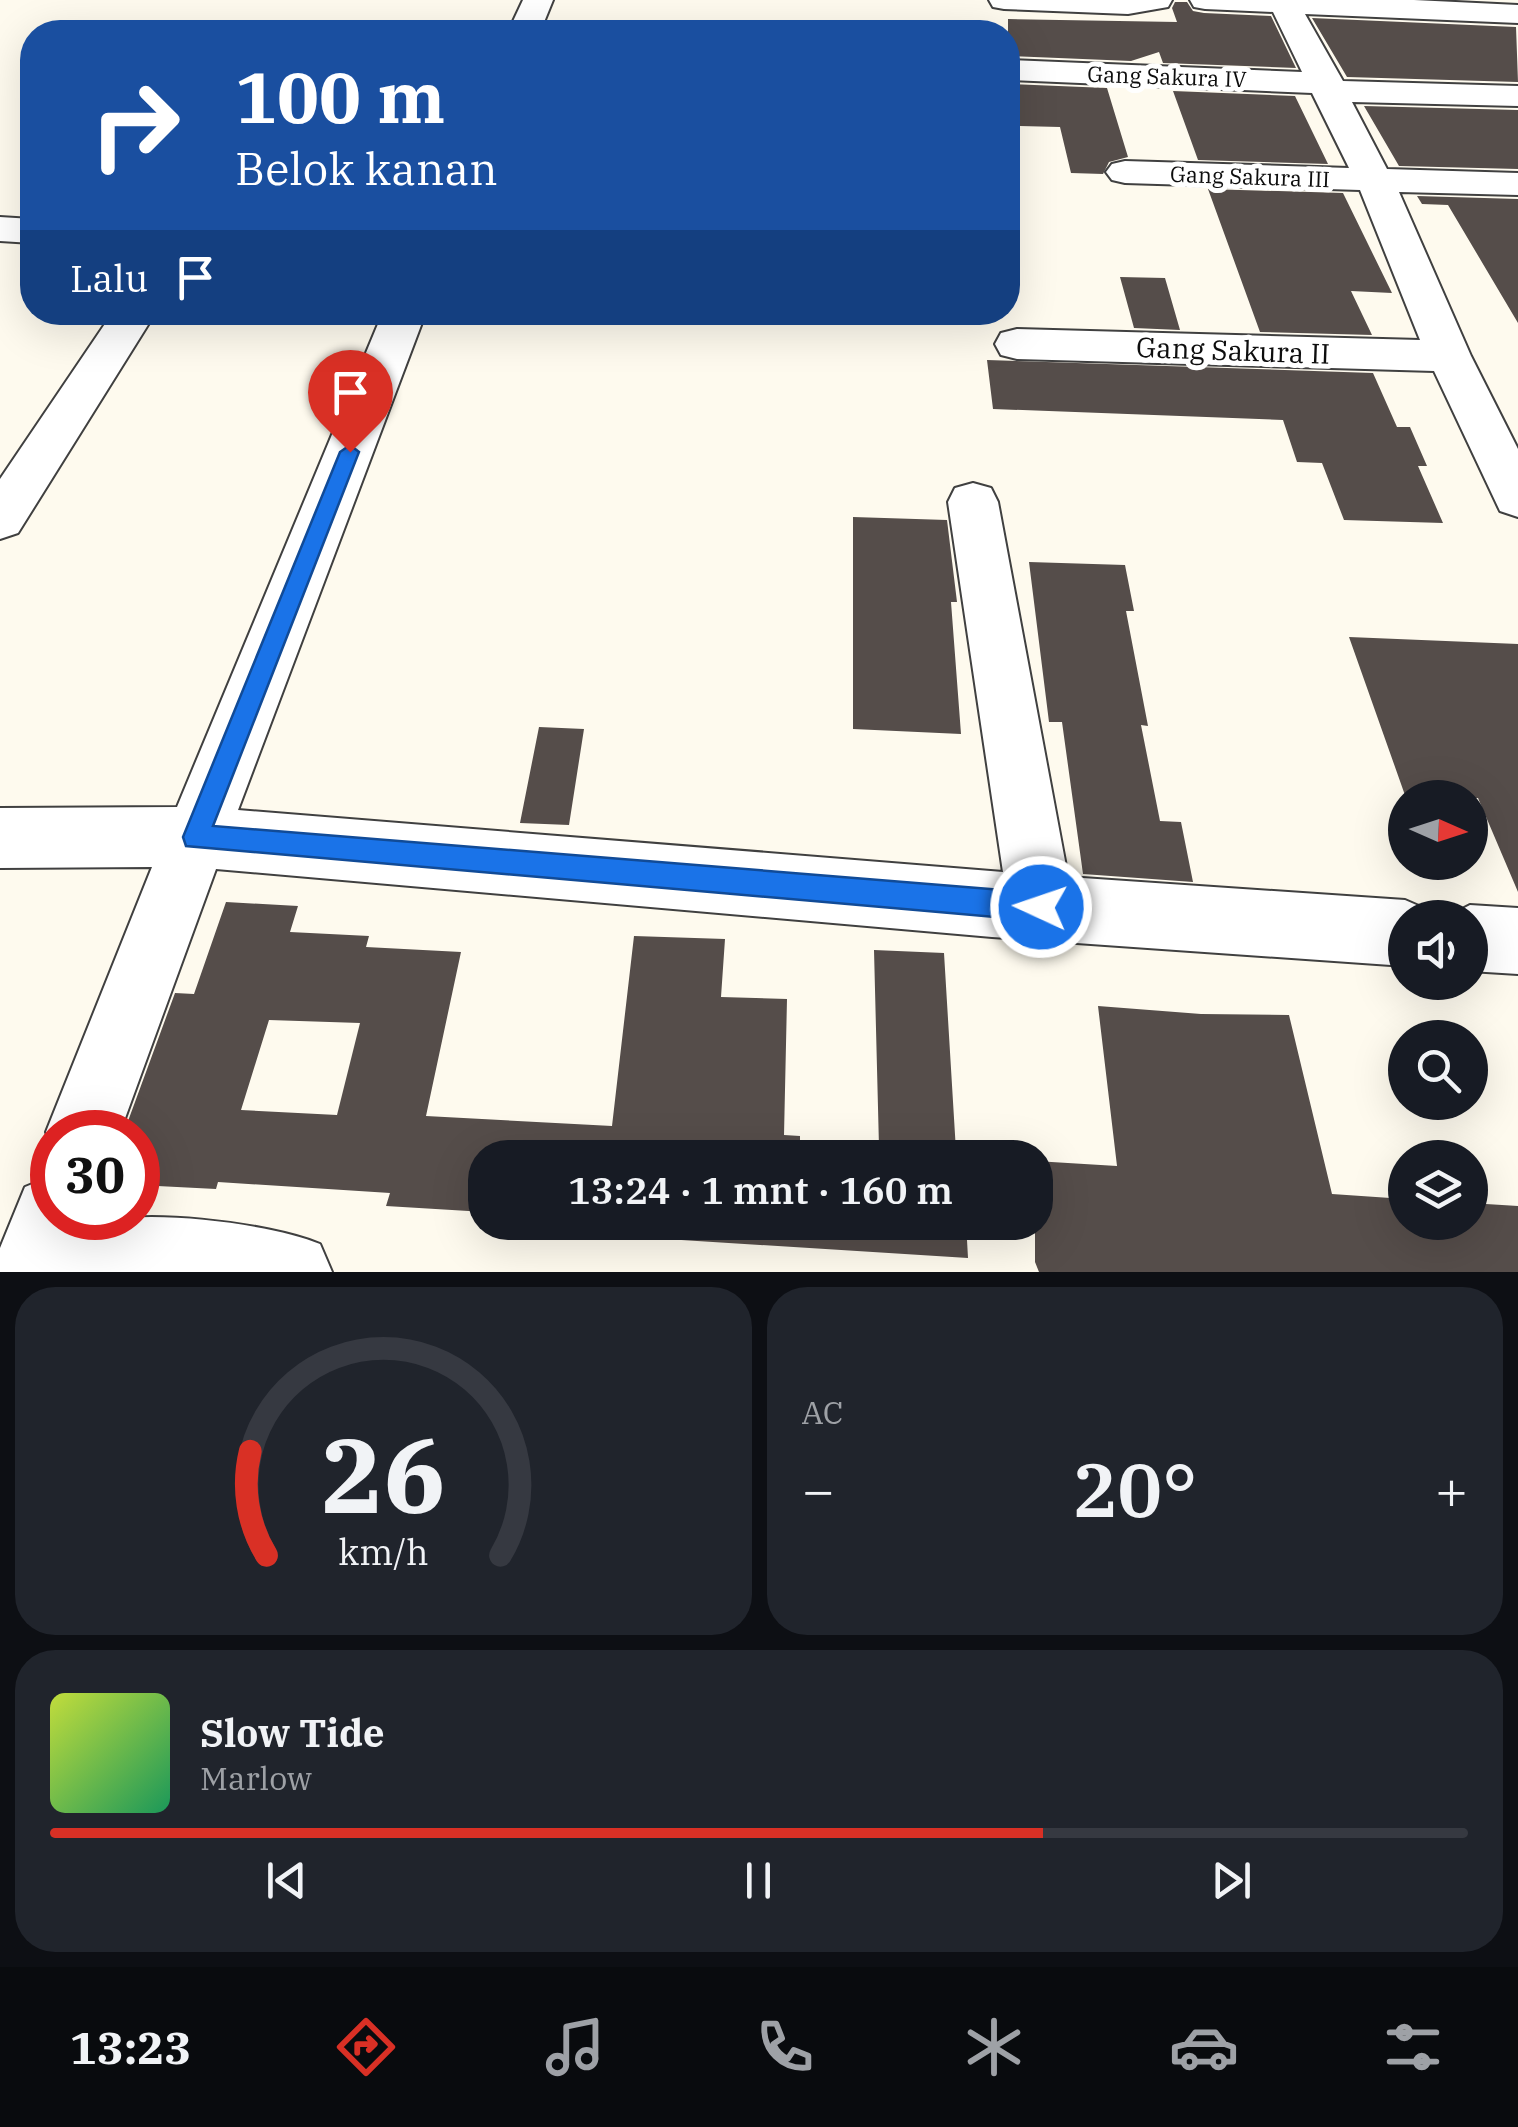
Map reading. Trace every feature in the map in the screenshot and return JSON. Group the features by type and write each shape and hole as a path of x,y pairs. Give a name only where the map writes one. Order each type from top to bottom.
{"street":[{"path":"1004,0 1128,4 1157,0"},
{"path":"1205,0 1518,14"},
{"path":"1284,2 1375,181 1449,356 1518,498"},
{"name":"Gang Sakura IV","path":"1020,71 1518,96"},
{"name":"Gang Sakura III","path":"1125,172 1518,184"},
{"path":"0,519 127,325"},
{"path":"91,1110 401,325"},
{"name":"Gang Sakura II","path":"1017,344 1449,356"},
{"path":"973,502 1041,907"},
{"path":"0,838 196,837 1388,932"},
{"path":"1488,939 1518,941"},
{"path":"30,1272 42,1240"},
{"path":"92,1272 103,1258 118,1252 292,1272"}],"building":[{"path":"1175,2 1187,2 1193,11 1204,13 1271,16 1296,68 1163,63 1159,52 1131,61 1020,56 1020,20 1008,20 1008,19 1177,22 1172,8"},
{"path":"1312,18 1516,27 1518,82 1347,77"},
{"path":"1020,84 1107,88 1128,157 1109,162 1103,174 1071,173 1060,127 1020,126"},
{"path":"1173,91 1295,96 1328,164 1198,160"},
{"path":"1364,106 1518,110 1518,169 1399,166"},
{"path":"1208,189 1343,193 1392,293 1351,291 1372,335 1260,332"},
{"path":"1417,196 1518,199 1518,323 1448,205 1422,204"},
{"path":"1120,277 1165,278 1180,330 1134,328"},
{"path":"987,360 1373,373 1397,427 1410,427 1427,466 1418,466 1443,523 1344,520 1322,463 1297,462 1283,420 993,409"},
{"path":"853,517 947,520 957,602 951,602 961,734 853,729"},
{"path":"1029,562 1125,565 1134,611 1126,611 1148,726 1141,725 1160,821 1181,822 1193,882 1083,874 1062,722 1049,722"},
{"path":"1349,637 1518,644 1518,892 1488,822 1488,780 1400,780"},
{"path":"539,727 584,729 569,825 520,823"},
{"path":"226,902 298,906 290,932 369,936 366,947 461,952 426,1116 612,1126 634,936 725,939 721,997 787,999 784,1135 800,1136 800,1140 468,1140 468,1211 386,1206 390,1193 218,1182 216,1189 160,1186 160,1110 132,1110 175,993 194,994","holes":["269,1020 360,1023 337,1115 241,1110"]},
{"path":"874,950 944,953 955,1140 879,1140"},
{"path":"1098,1006 1201,1014 1289,1015 1332,1194 1388,1198 1388,1240 1488,1240 1488,1204 1518,1206 1518,1272 1039,1272 1035,1240 1053,1240 1053,1162 1117,1166"},
{"path":"682,1240 967,1240 968,1258"}],"route":[{"path":"350,452 196,837 1041,907"}]}
